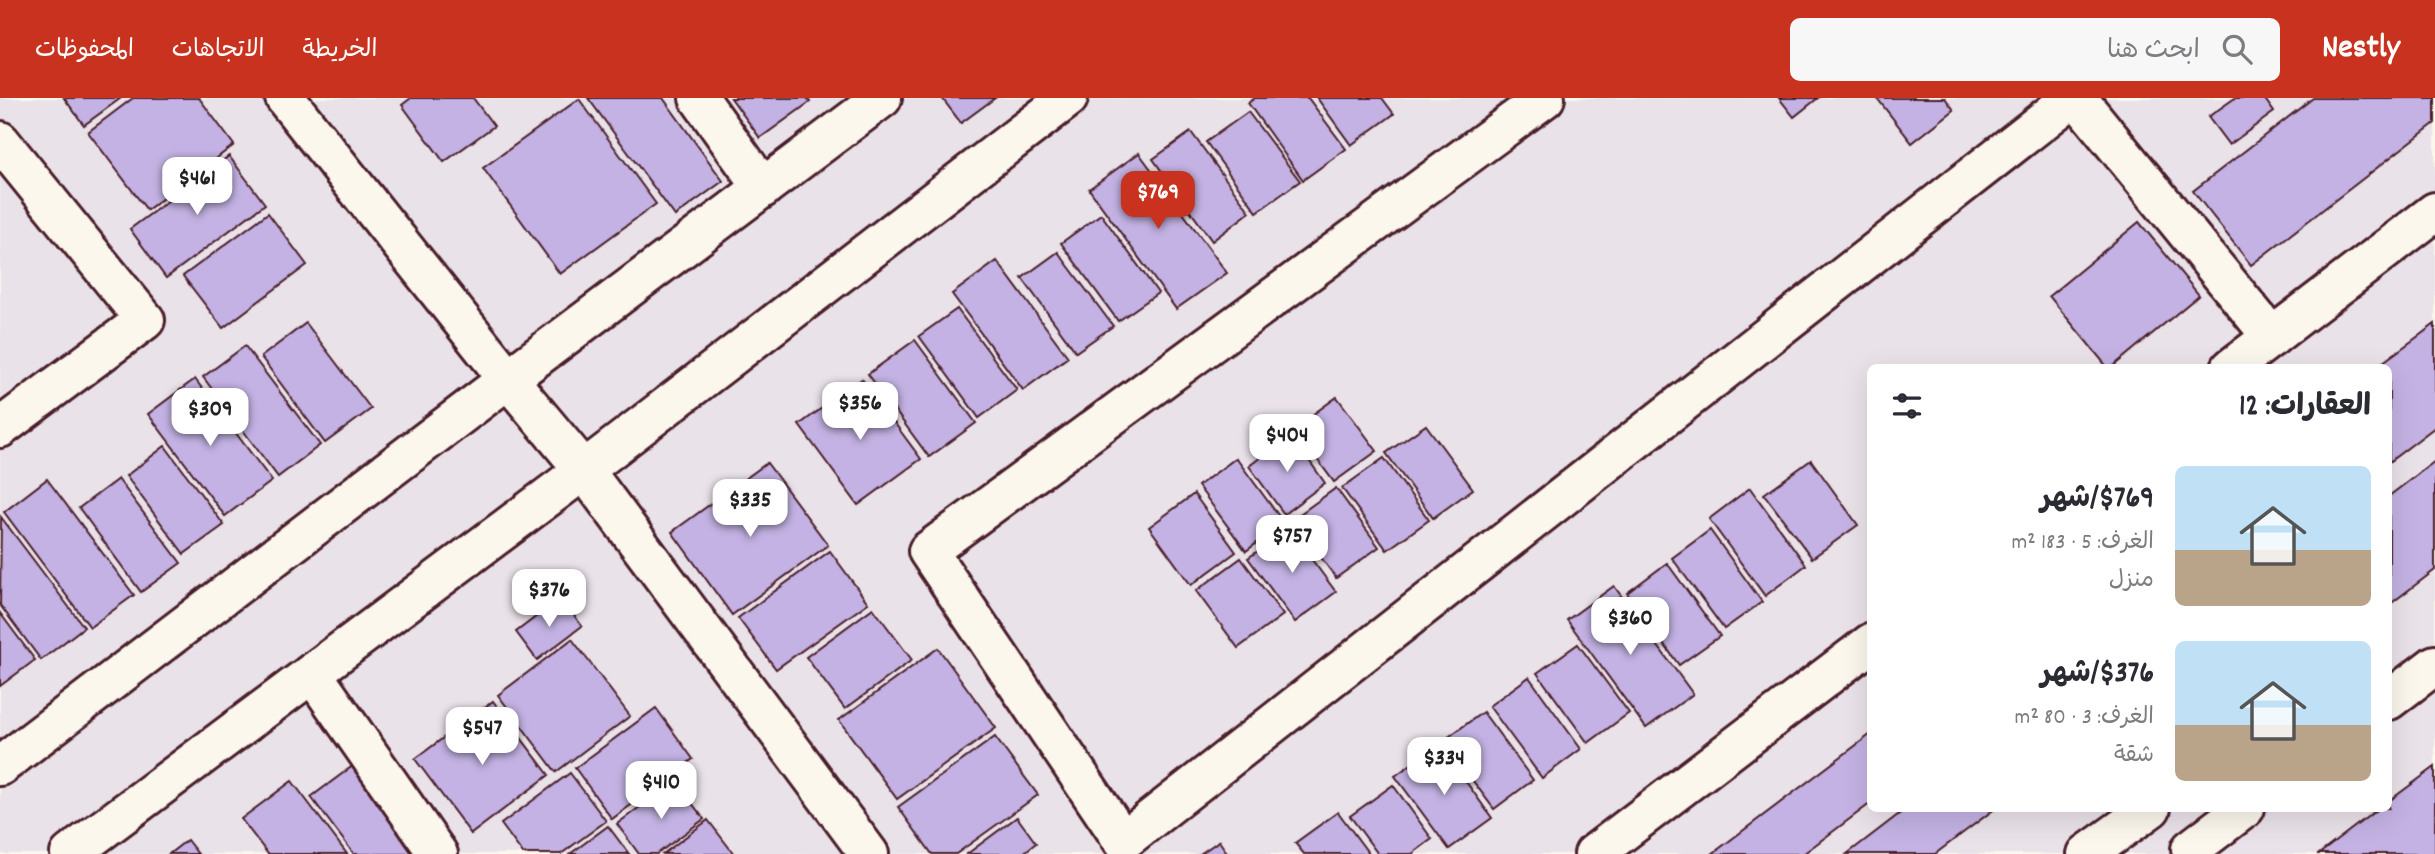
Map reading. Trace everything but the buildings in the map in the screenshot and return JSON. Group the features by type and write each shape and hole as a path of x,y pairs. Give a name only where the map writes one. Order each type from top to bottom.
{"street":[{"path":"285,98 508,379 584,470 869,854"},
{"path":"699,98 763,188"},
{"path":"0,766 882,98"},
{"path":"71,854 584,470 1068,98"},
{"path":"1545,98 1504,110 928,551 1123,841 2074,98 2272,337"},
{"path":"0,141 145,320 0,428"},
{"path":"2236,364 2435,212"},
{"path":"1594,854 1867,646"},
{"path":"2392,698 2435,665"},
{"path":"312,673 438,854"},
{"path":"2087,854 2145,812"},
{"path":"2160,812 2194,852 2240,812"}],"shaded area":[{"path":"0,98 2435,98 2435,854 0,854"}]}
